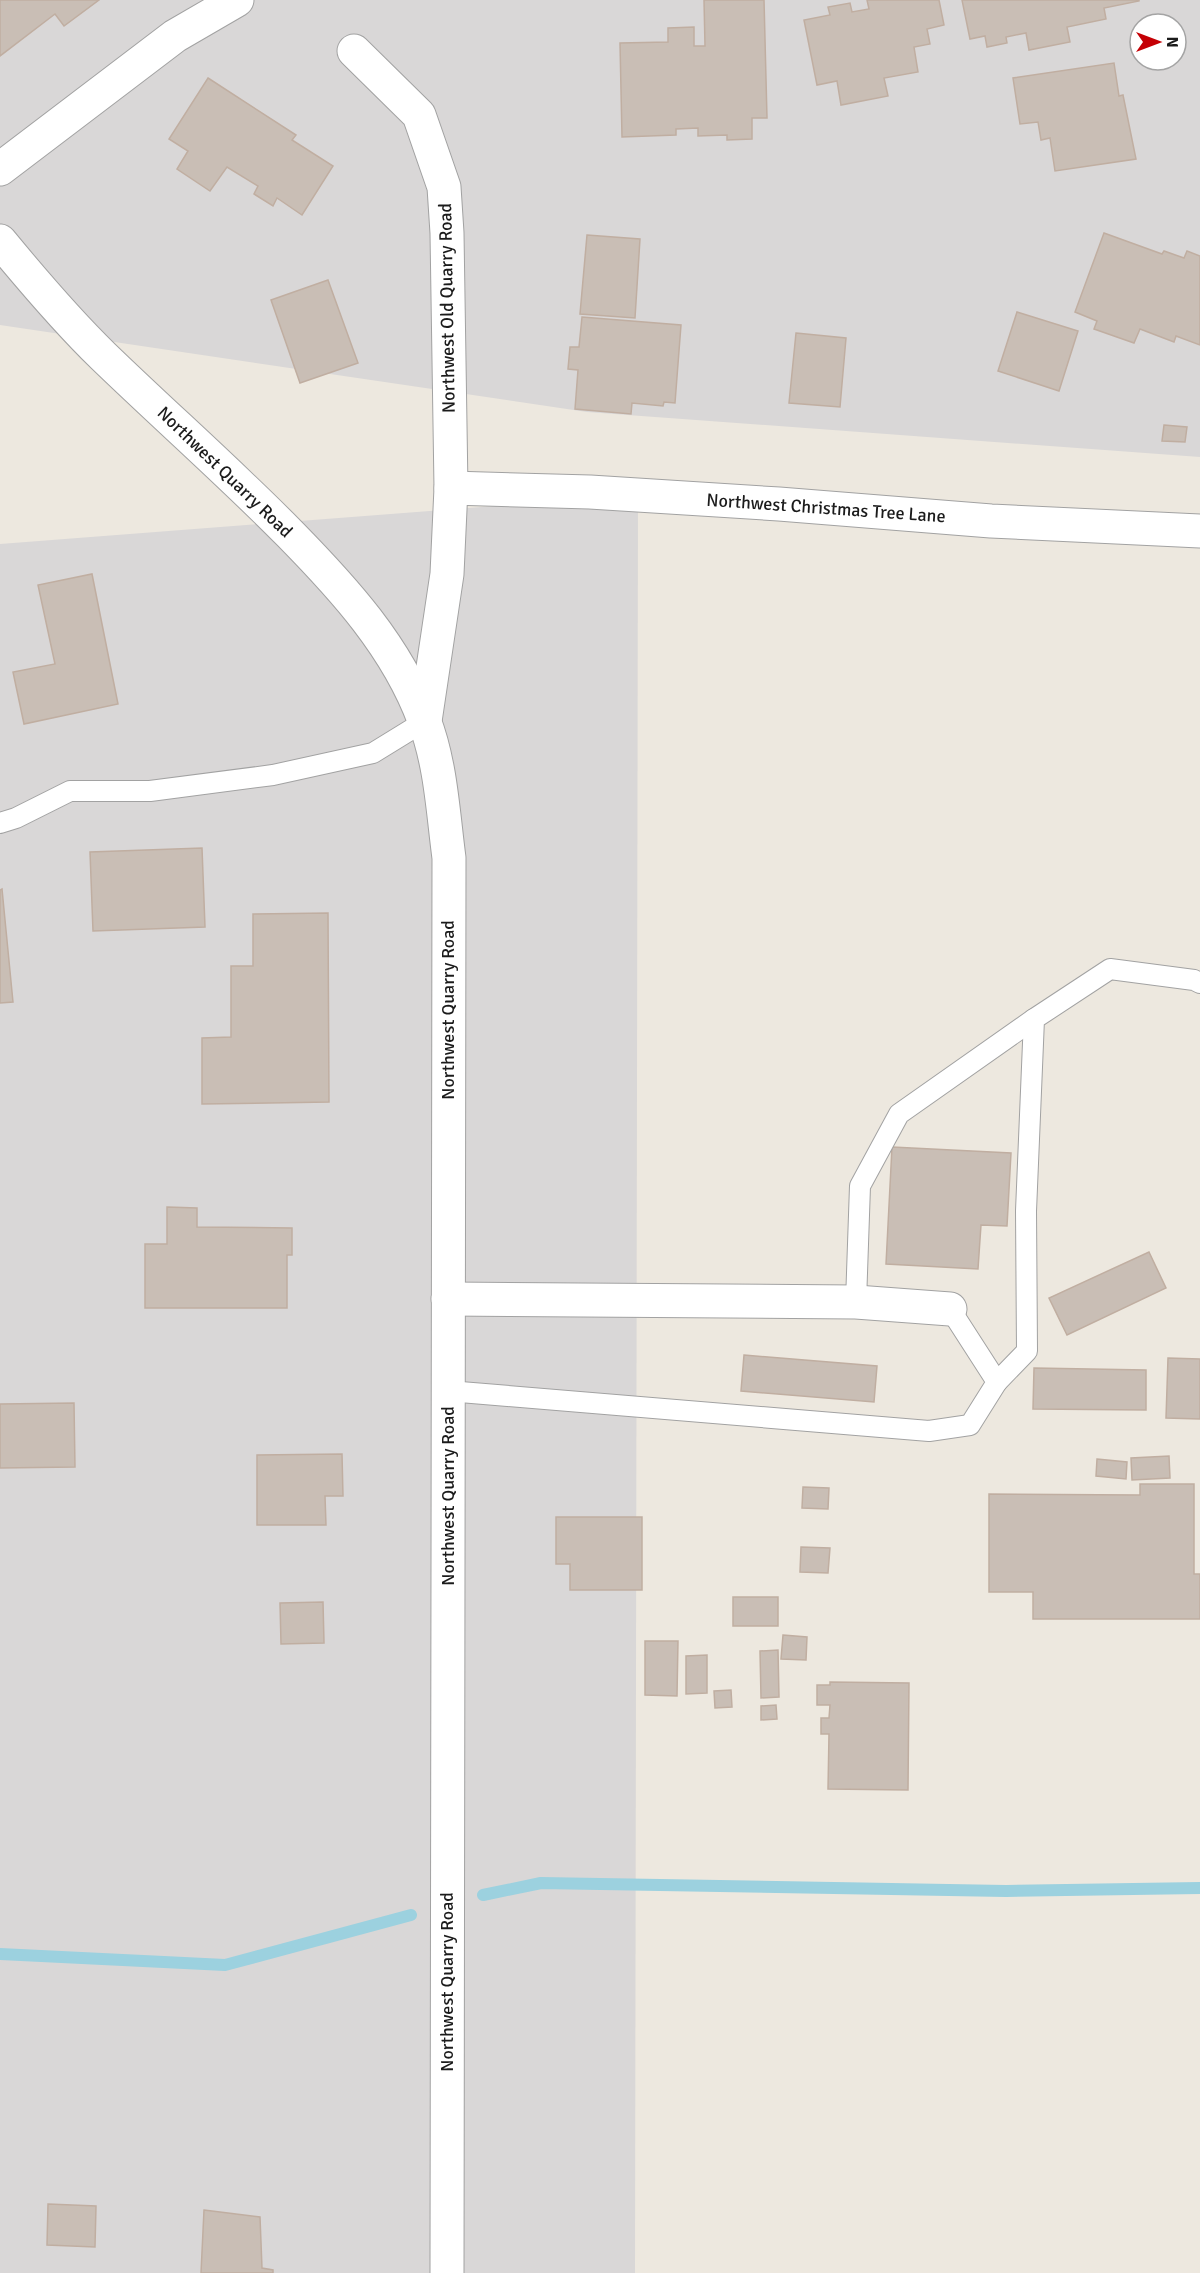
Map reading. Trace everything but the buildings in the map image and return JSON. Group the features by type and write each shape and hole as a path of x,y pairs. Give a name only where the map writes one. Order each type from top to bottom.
{"street":[{"path":"0,169 175,36 237,0"},
{"name":"Northwest Old Quarry Road","path":"354,51 418,115 444,187 447,233 451,488"},
{"name":"Northwest Quarry Road","path":"0,241 46,296 102,355 252,495 339,584 369,622 406,680 425,721 438,776 449,858 447,2273"},
{"name":"Northwest Christmas Tree Lane","path":"451,488 590,492 992,521 1200,531"},
{"name":"Northwest Quarry Road","path":"425,721 447,574 451,488"},
{"path":"448,1299 856,1302 950,1309"}],"lane":[{"path":"0,823 16,818 70,791 150,791 273,776 373,753 425,721"},
{"path":"856,1302 860,1186 899,1114 1034,1019 1110,969 1194,980 1200,983"},
{"path":"448,1391 929,1431 970,1425 997,1382 1027,1351 1026,1211 1034,1019"},
{"path":"950,1309 997,1382"}],"shaded area":[{"path":"0,0 1200,0 1200,457 587,412 0,325"},
{"path":"638,495 635,2273 0,2273 0,544"}],"waterway":[{"path":"483,1895 541,1883 1006,1891 1200,1888"},
{"path":"0,1954 225,1965 411,1915"}]}
